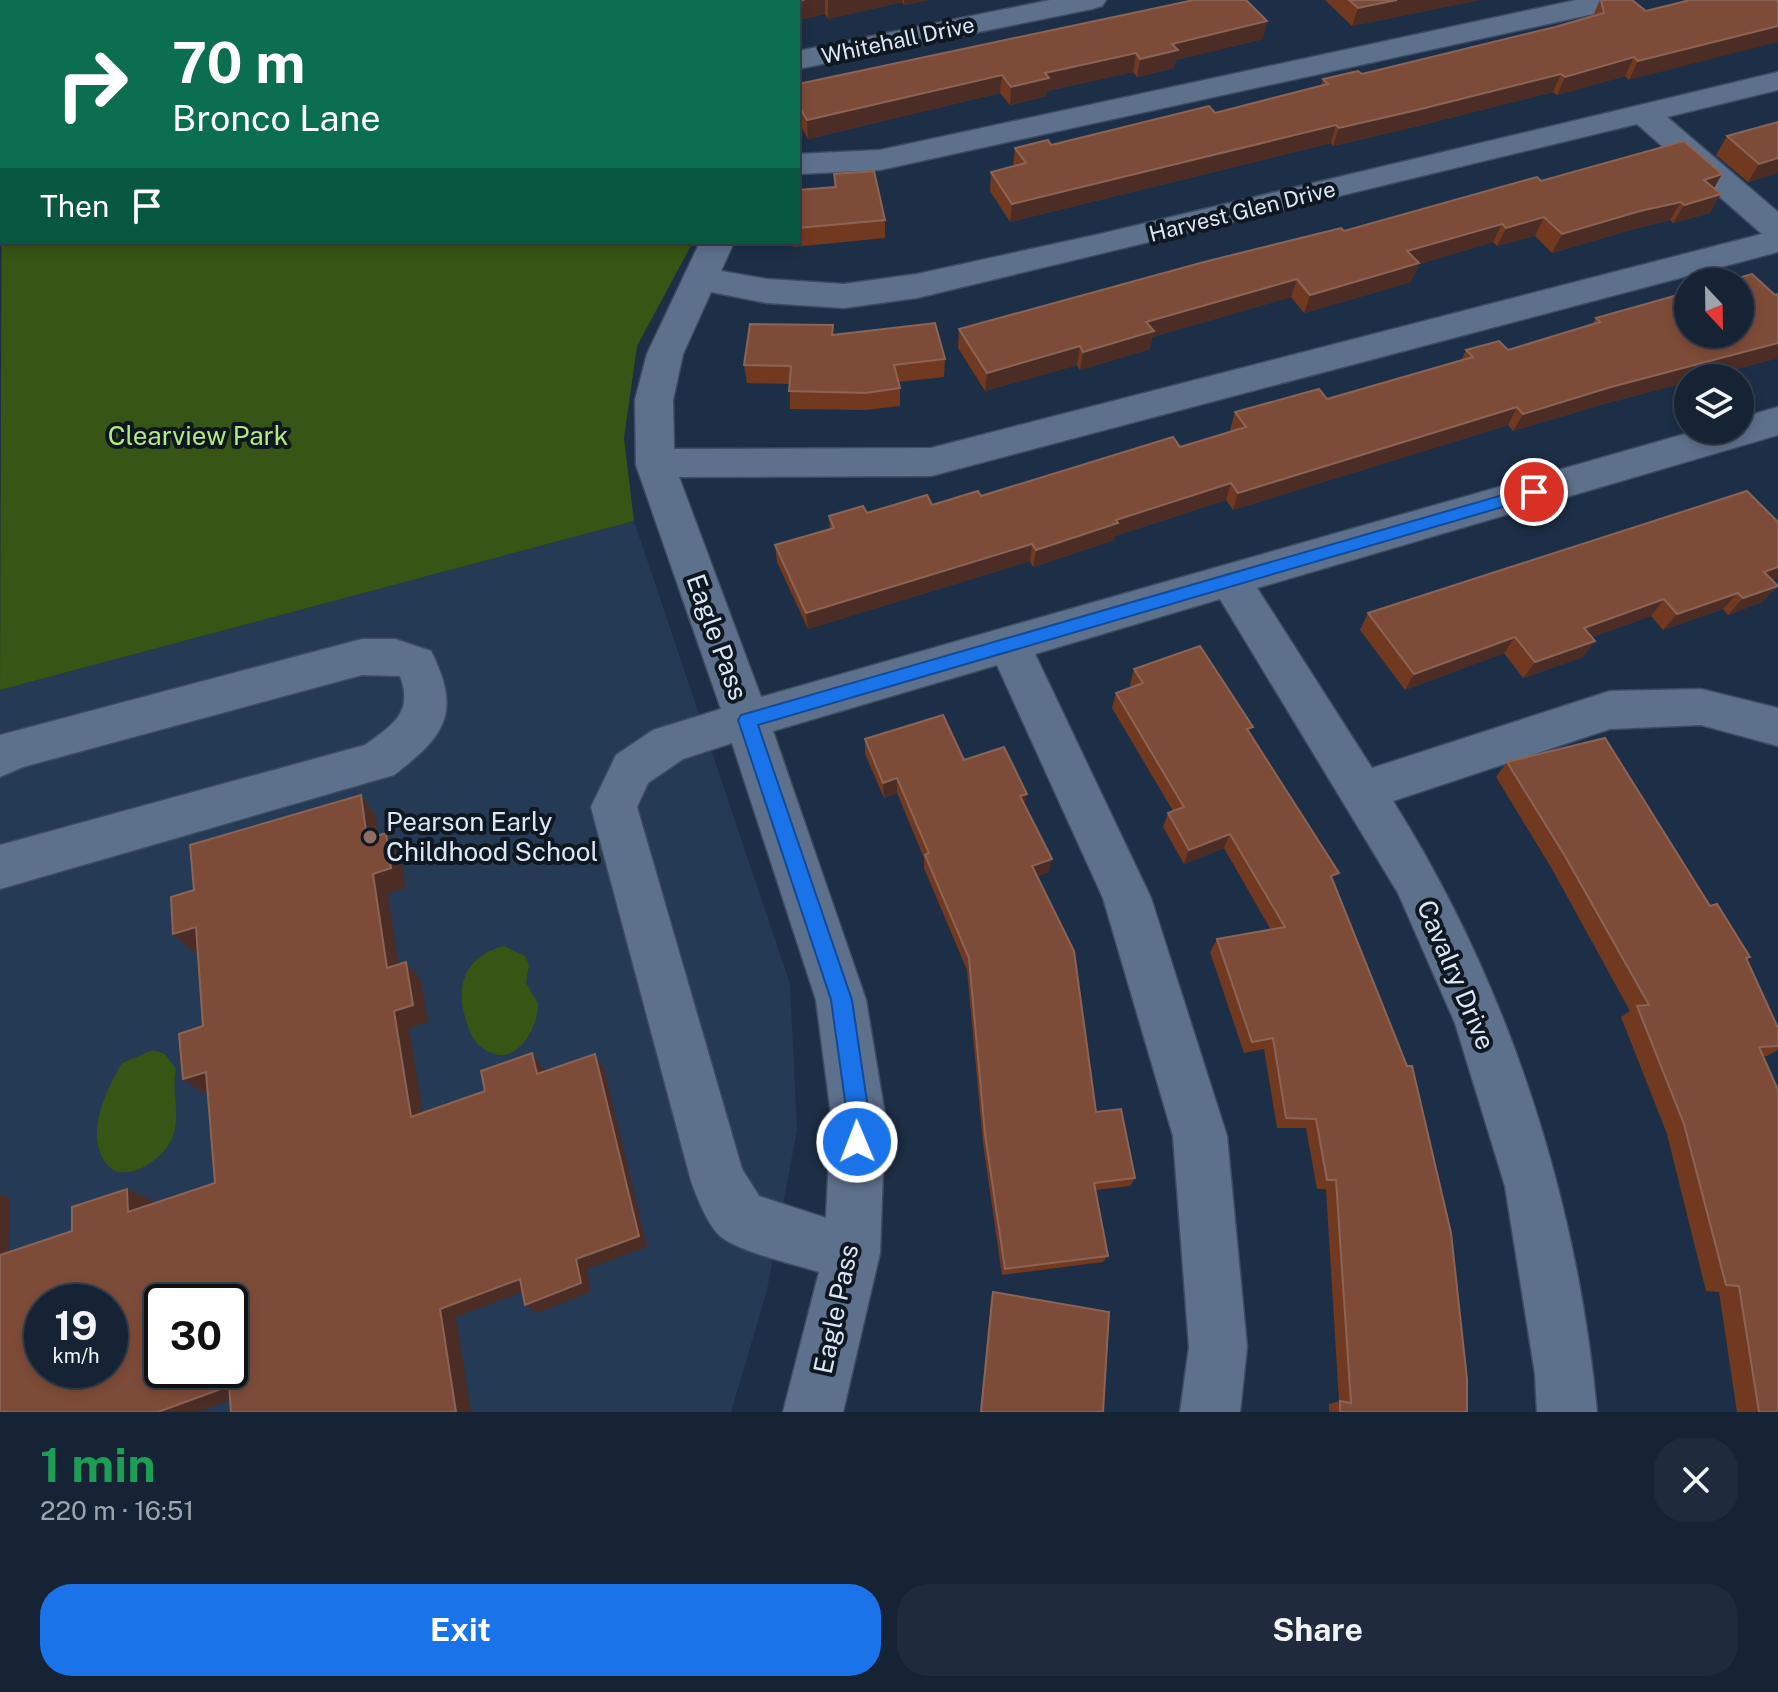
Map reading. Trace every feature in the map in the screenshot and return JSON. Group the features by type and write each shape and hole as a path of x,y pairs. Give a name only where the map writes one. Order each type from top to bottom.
{"street":[{"name":"Whitehall Drive","path":"800,60 1092,0"},
{"path":"800,164 880,160 1616,0"},
{"name":"Harvest Glen Drive","path":"708,260 767,291 844,296 917,286 1100,245 1778,81"},
{"path":"1644,114 1778,230"},
{"path":"655,463 931,462 1778,241"},
{"name":"Eagle Pass","path":"708,260 665,354 654,400 655,463 747,720 841,1000 858,1115 852,1253 813,1412"},
{"path":"852,1253 767,1229 739,1216 718,1181 614,807 632,769 669,744 747,720 1762,425 1778,457"},
{"name":"Cavalry Drive","path":"1231,581 1415,879 1480,1021 1532,1186 1564,1374 1567,1412"},
{"path":"1009,645 1127,898 1200,1136 1218,1347 1210,1412"},
{"path":"0,758 10,751 362,657 395,657 416,664 427,684 428,709 412,736 378,761 0,867"},
{"path":"1361,792 1610,710 1701,707 1778,727"}],"shaded area":[{"name":"Pearson Early Childhood School","path":"634,521 790,984 797,1130 767,1290 731,1412 0,1412 0,690"}],"green space":[{"name":"Clearview Park","path":"2,244 692,244 637,346 624,438 634,521 0,690"},
{"path":"504,946 525,956 529,965 526,983 538,1003 537,1015 528,1037 512,1052 502,1055 491,1053 474,1039 465,1017 462,992 463,982 473,963"},
{"path":"153,1050 165,1054 176,1069 173,1136 162,1153 143,1167 133,1171 113,1170 99,1150 100,1111 122,1063"}],"building":[{"path":"1194,0 1246,0 1267,21 1172,44 1178,50 1140,59 1136,53 1045,73 1049,78 1011,87 1002,75 807,120 800,108 800,84"},
{"path":"1349,0 1397,0 1358,8"},
{"path":"1601,0 1632,0 1646,11 1690,0 1778,0 1778,26 1638,61 1634,57 1565,77 1561,74 1339,128 1336,125 1012,204 991,172 1026,163 1015,148 1048,140 1051,145 1209,106 1215,113 1328,84 1323,79 1358,71 1362,74 1604,13"},
{"path":"1778,122 1778,158 1759,164 1727,136"},
{"path":"1684,141 1722,174 1704,180 1721,194 1684,205 1681,202 1640,211 1562,234 1544,217 1506,228 1502,224 1407,251 1419,263 1310,295 1297,279 1146,322 1154,331 1083,352 1080,346 987,373 959,329 1204,262 1341,228 1344,231 1537,177 1541,181"},
{"path":"874,171 885,220 800,228 800,190 836,187 834,174"},
{"path":"1754,276 1775,295 1778,294 1778,343 1698,364 1674,364 1674,370 1523,414 1517,407 1238,493 1231,483 1036,550 1032,544 806,613 775,545 834,528 829,516 863,506 867,513 927,495 932,505 978,491 981,496 1173,437 1180,447 1246,427 1235,412 1319,389 1327,399 1473,357 1466,350 1499,341 1508,350 1600,322 1596,318 1674,296 1674,348 1754,348"},
{"path":"935,323 945,359 894,365 900,388 866,393 789,391 791,366 744,365 750,324 833,325 832,335"},
{"path":"1747,491 1778,522 1778,567 1764,572 1778,586 1743,598 1738,593 1677,614 1664,599 1584,628 1595,641 1535,662 1515,637 1414,674 1368,613"},
{"path":"1200,646 1253,727 1247,729 1339,873 1331,876 1407,1066 1412,1066 1451,1233 1467,1379 1467,1412 1340,1412 1340,1401 1351,1403 1336,1180 1327,1180 1316,1119 1286,1118 1273,1038 1252,1042 1217,939 1285,927 1230,834 1189,850 1168,813 1184,807 1116,693 1143,683 1134,669"},
{"path":"943,715 964,760 1004,747 1027,794 1020,796 1052,859 1032,866 1074,951 1096,1112 1121,1109 1135,1178 1094,1183 1108,1256 1005,1269 985,1134 969,958 925,855 929,853 897,778 883,783 865,739"},
{"path":"1605,738 1710,906 1717,904 1750,957 1746,958 1778,1028 1778,1046 1759,1047 1778,1090 1778,1412 1759,1412 1739,1286 1726,1285 1684,1124 1637,1006 1649,1005 1565,856 1507,762"},
{"path":"361,795 367,839 386,833 391,868 373,874 387,968 406,962 413,1005 394,1011 411,1117 485,1091 481,1071 532,1053 537,1074 595,1054 639,1236 576,1259 581,1283 525,1305 520,1279 440,1309 456,1412 231,1412 229,1388 248,1388 248,1284 144,1284 144,1388 224,1388 158,1412 0,1412 0,1255 72,1231 72,1207 127,1189 128,1212 215,1183 206,1072 183,1079 179,1034 203,1026 196,927 173,934 171,897 194,890 190,845"},
{"path":"993,1292 1109,1312 1103,1412 981,1412"}],"place":[{"name":"Pearson Early Childhood School","path":"370,837"}],"route":[{"path":"857,1142 858,1115 841,1000 747,720 1534,492"}]}
